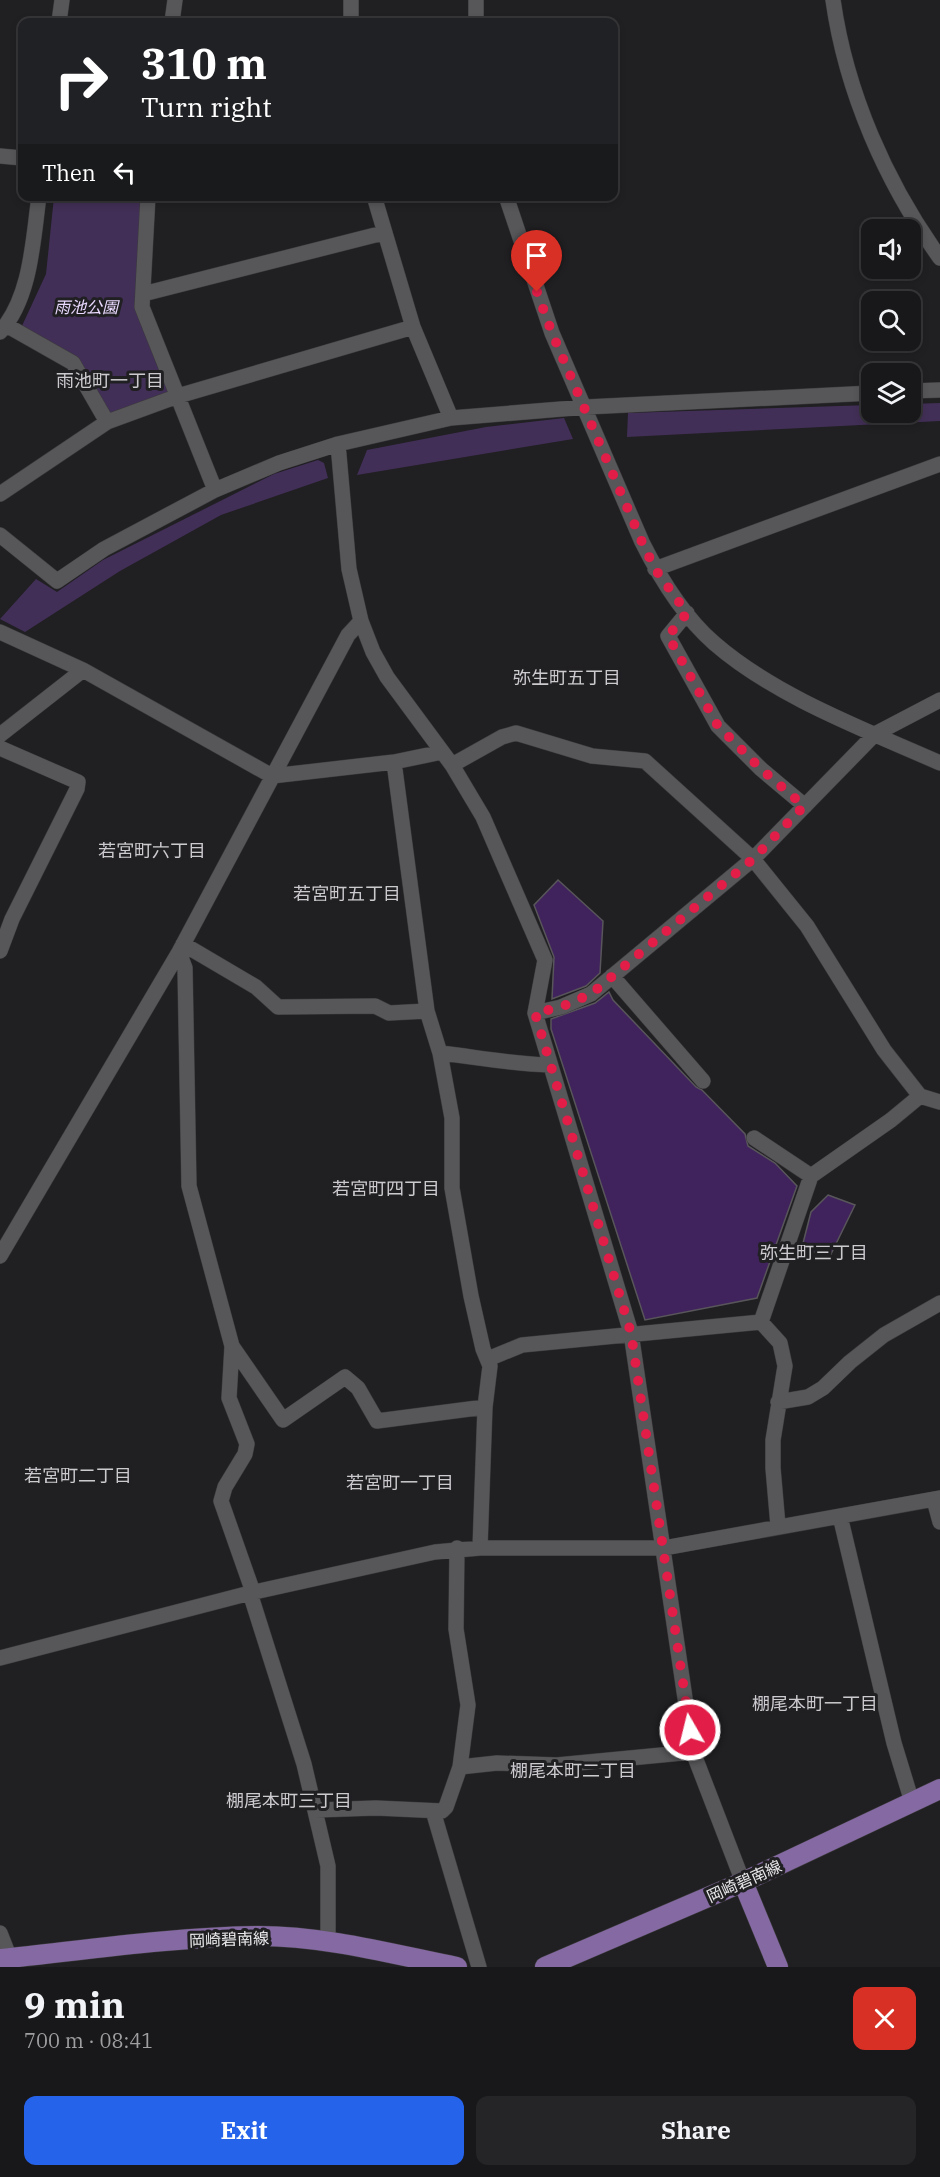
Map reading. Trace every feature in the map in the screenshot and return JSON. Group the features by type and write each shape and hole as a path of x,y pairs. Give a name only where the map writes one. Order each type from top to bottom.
{"main road":[{"name":"岡崎碧南線","path":"545,1967 743,1882 940,1789"},
{"path":"743,1882 778,1967"},
{"name":"岡崎碧南線","path":"7,1961 159,1942 260,1936 328,1942 457,1967"}],"street":[{"path":"60,18 62,0"},
{"path":"173,18 175,0"},
{"path":"351,0 351,18"},
{"path":"476,0 476,18"},
{"path":"833,0 842,44 874,143 916,224 940,258"},
{"path":"0,156 18,158"},
{"path":"38,201 29,262 21,293 3,328 73,363 107,422"},
{"path":"148,201 142,306 215,490"},
{"path":"375,201 412,327 451,418"},
{"path":"508,201 552,333 586,406 655,569 687,613 713,642 747,667 790,693 940,763"},
{"path":"143,294 383,233"},
{"path":"0,494 107,422 178,396 412,327"},
{"path":"921,391 940,390"},
{"path":"0,535 57,581 104,549 215,490 279,463 338,444 451,418 586,406 861,394"},
{"path":"338,444 349,569 361,621 373,652 387,677 452,765 483,817 544,960 535,1013 631,1333 693,1752 743,1882"},
{"path":"655,569 940,464"},
{"path":"687,613 668,636 711,716 761,769 804,806"},
{"path":"0,1256 181,948 348,635 361,621"},
{"path":"0,632 82,670 272,776 394,762 442,752"},
{"path":"0,735 82,670"},
{"path":"535,1013 561,1007 591,994 753,859 875,734 940,699"},
{"path":"452,765 502,737 516,733 592,756 645,761 753,859 807,926 879,1042 920,1096 940,1102"},
{"path":"0,748 78,782 77,789 12,919 0,951"},
{"path":"394,762 427,1011 440,1053 452,1118 452,1188 471,1296 490,1366 485,1407 480,1548"},
{"path":"181,948 256,987 278,1007 375,1006 389,1013 427,1011"},
{"path":"181,948 185,968 189,1186 232,1346 229,1398 247,1444 245,1454 225,1487 221,1501 316,1810 328,1866 328,1942"},
{"path":"612,976 703,1081"},
{"path":"440,1053 489,1058 513,1064 549,1065"},
{"path":"761,1322 811,1176 891,1120 920,1096"},
{"path":"754,1138 811,1176"},
{"path":"778,1402 808,1396 823,1388 850,1362 884,1335 940,1303"},
{"path":"488,1359 522,1345 761,1322"},
{"path":"761,1322 782,1347 785,1366 778,1402 773,1468 778,1526"},
{"path":"232,1346 283,1420 345,1377 358,1388 377,1421 485,1407"},
{"path":"0,1658 251,1593 457,1548 664,1548 937,1499 940,1522"},
{"path":"840,1516 894,1743 912,1802"},
{"path":"316,1810 376,1808 442,1811 446,1807 460,1767 468,1705 456,1629 457,1548"},
{"path":"460,1767 497,1763 557,1765 693,1752"},
{"path":"433,1811 479,1967"},
{"path":"0,1933 7,1961"}],"green space":[{"name":"雨池公園","path":"54,201 149,201 137,307 173,393 110,416 80,361 21,328 46,274"},
{"path":"940,403 940,421 921,422 921,404"},
{"path":"861,405 861,423 901,423 627,437 628,413"},
{"path":"564,418 573,439 357,475 367,450 486,427"},
{"path":"318,460 324,463 328,478 221,515 120,571 25,632 0,619 36,579 57,592 103,560 274,474"}],"building":[{"path":"558,880 603,921 600,973 586,986 552,999 554,957 534,905"},
{"path":"609,992 613,1000 696,1087 702,1090 745,1134 748,1146 775,1163 797,1186 757,1298 645,1320 551,1029 551,1019 595,1003"},
{"path":"828,1195 855,1205 829,1258 802,1247 811,1212"}],"district":[{"name":"雨池町一丁目","path":"110,380"},
{"name":"弥生町五丁目","path":"567,677"},
{"name":"若宮町六丁目","path":"152,850"},
{"name":"若宮町五丁目","path":"347,893"},
{"name":"若宮町四丁目","path":"386,1188"},
{"name":"弥生町三丁目","path":"814,1252"},
{"name":"若宮町二丁目","path":"78,1475"},
{"name":"若宮町一丁目","path":"400,1482"},
{"name":"棚尾本町一丁目","path":"815,1703"},
{"name":"棚尾本町二丁目","path":"573,1770"},
{"name":"棚尾本町三丁目","path":"289,1800"}],"route":[{"path":"537,292 552,333 586,406 642,542 655,569 687,613 668,636 718,726 761,769 804,806 753,859 591,994 561,1007 535,1013 631,1333 690,1730"}]}
